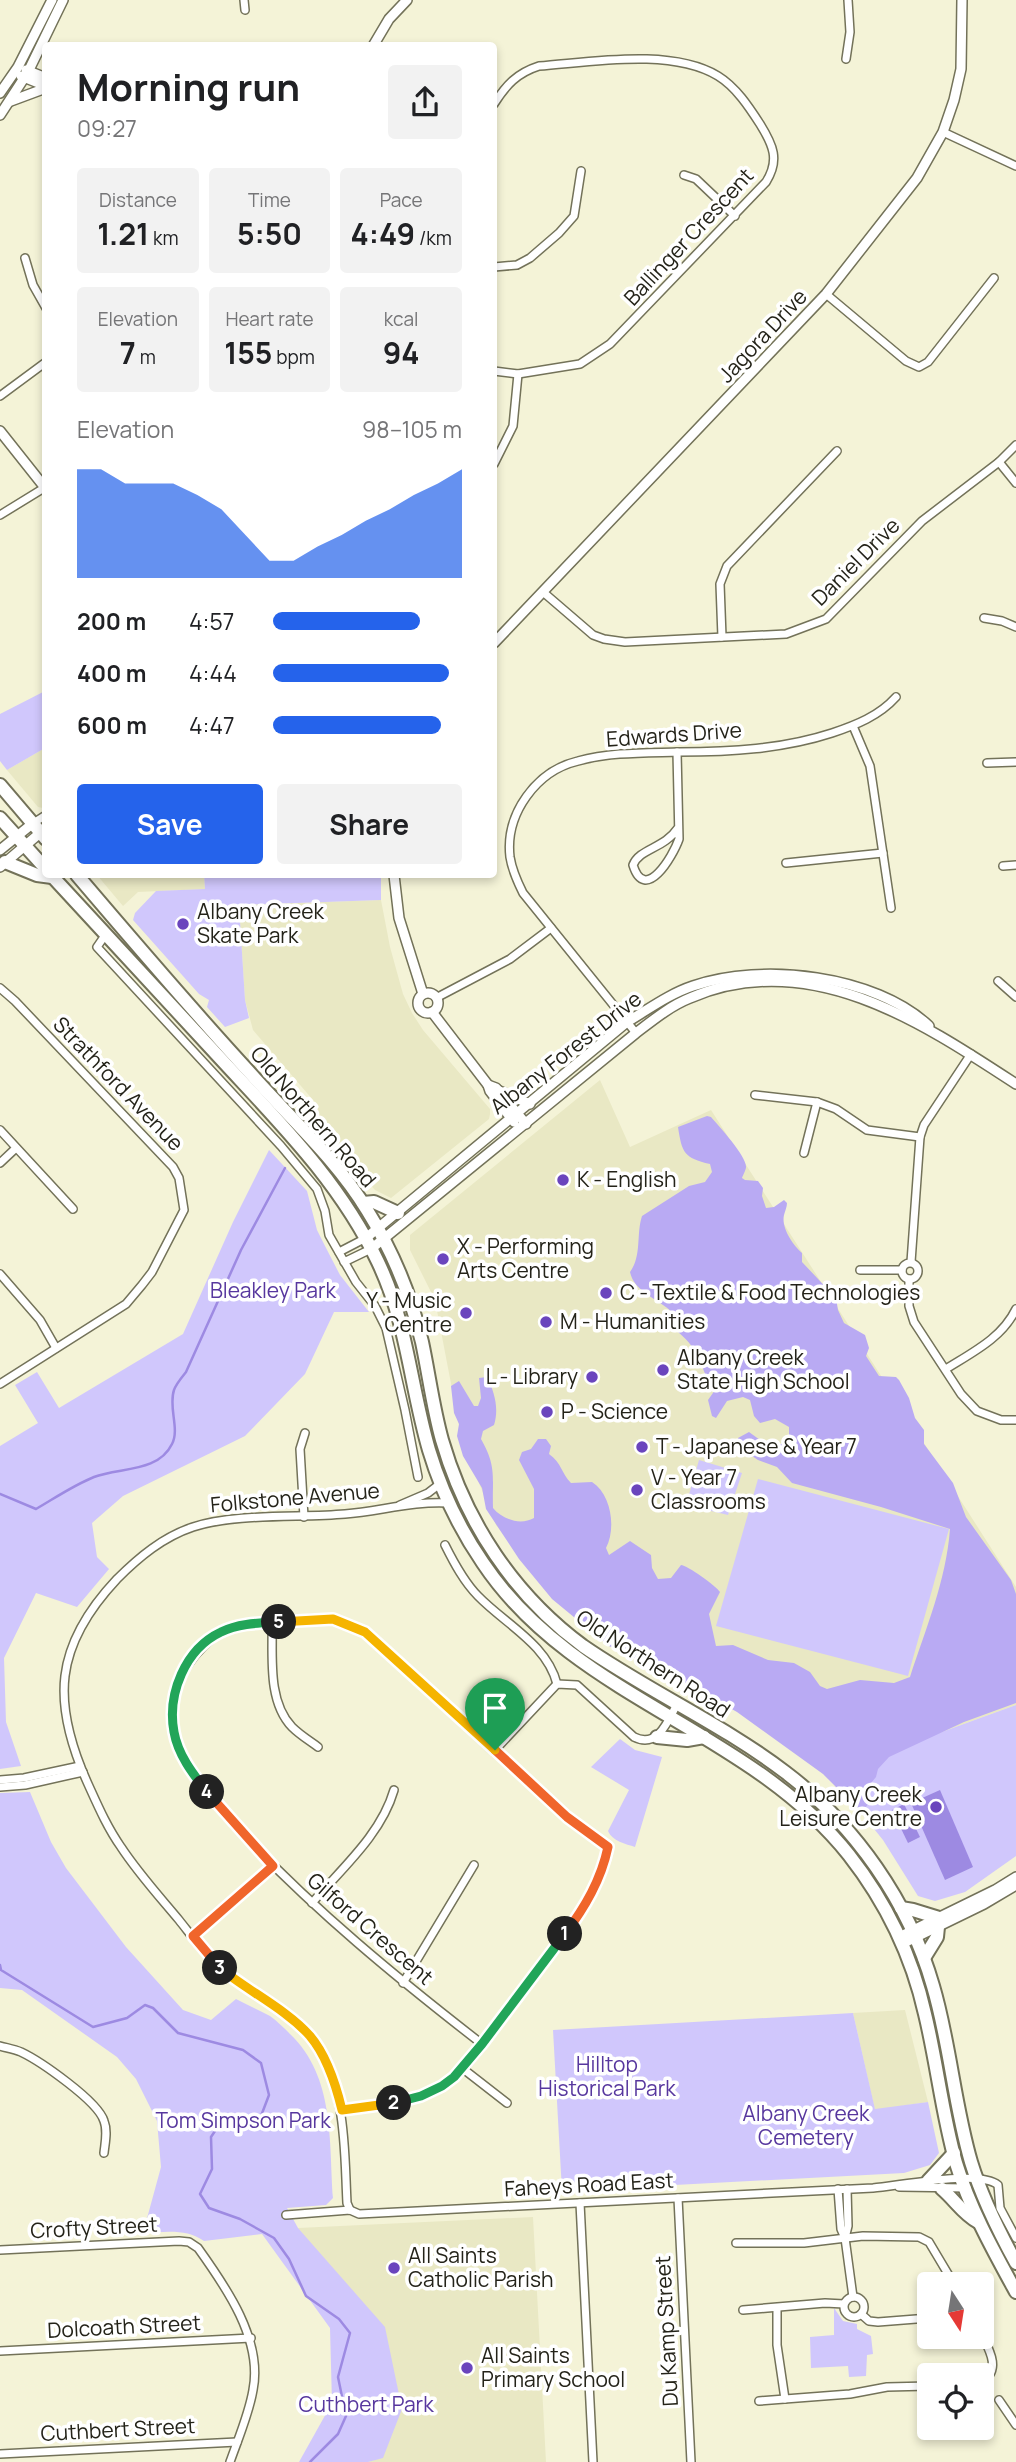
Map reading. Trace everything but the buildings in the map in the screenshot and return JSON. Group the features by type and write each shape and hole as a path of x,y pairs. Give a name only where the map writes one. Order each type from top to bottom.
{"highway":[{"path":"0,785 41,831"},
{"name":"Old Northern Road","path":"0,818 42,866"},
{"path":"2,860 37,875 42,875"},
{"name":"Old Northern Road","path":"53,878 299,1143 344,1201 368,1244 399,1315 410,1356 425,1436 440,1483 470,1543 491,1574 542,1631 578,1661 765,1775 796,1799 850,1856 870,1885 901,1941 925,2014 963,2184 978,2222 1016,2292"},
{"name":"Old Northern Road","path":"80,878 201,1020 343,1176 363,1203 384,1241 415,1317 448,1460 468,1510 493,1552 522,1589 568,1634 601,1658 765,1758 814,1796 855,1839 878,1870 901,1908 924,1958 942,2019 967,2146 978,2183 989,2212 1016,2263"},
{"path":"363,1203 374,1202 398,1213"},
{"path":"657,1737 687,1740 704,1737"},
{"path":"901,1908 913,1910 939,1923 937,1937 924,1958"},
{"path":"928,2180 954,2153"},
{"path":"942,2189 954,2199 966,2216 978,2222"}],"street":[{"path":"0,93 16,70 52,0"},
{"path":"47,42 63,0"},
{"path":"244,0 245,10"},
{"path":"375,42 389,19 407,0"},
{"path":"846,59 850,32 848,0"},
{"name":"Jagora Drive","path":"497,640 826,295 917,178 943,132 961,69 962,0"},
{"path":"0,115 42,53"},
{"name":"Ballinger Crescent","path":"497,100 514,78 539,66 667,59 694,65 719,77 737,93 772,143 775,153 775,164 766,182 610,344 580,364 518,373 497,371"},
{"path":"16,70 42,77"},
{"path":"27,74 42,84"},
{"path":"10,101 42,89"},
{"path":"943,132 1016,166"},
{"path":"497,267 517,265 530,258 574,216 581,171"},
{"path":"684,175 696,179 734,216"},
{"path":"25,258 33,285 42,302"},
{"path":"826,295 906,361 919,367 928,362 994,278"},
{"path":"0,396 42,365"},
{"path":"497,458 513,426 518,373"},
{"path":"0,431 42,485"},
{"name":"Daniel Drive","path":"543,592 583,627 604,639 625,642 786,634 826,619 922,521 999,462 1016,445"},
{"path":"722,637 720,584 726,566 837,451"},
{"path":"999,462 1016,482"},
{"path":"0,515 42,491"},
{"path":"984,618 1016,627"},
{"name":"Edwards Drive","path":"636,1033 523,893 514,874 510,839 524,799 547,775 577,761 638,752 723,751 811,740 853,726 885,710 897,697"},
{"path":"853,726 870,766 891,908"},
{"path":"677,752 679,839 655,877 650,881 638,877 633,865 635,859 665,844 678,828"},
{"path":"987,763 1016,762"},
{"path":"2,860 20,841 41,831"},
{"path":"786,863 883,853"},
{"path":"1003,866 1016,864"},
{"path":"394,878 399,918 423,994"},
{"path":"436,998 510,959 551,928"},
{"name":"Old Northern Road","path":"106,934 97,947 310,1179 323,1203 329,1235 356,1282 375,1306 386,1328 418,1477"},
{"name":"Albany Forest Drive","path":"368,1244 377,1229 627,1022 670,995 729,977 784,974 859,988 917,1015 933,1030"},
{"name":"Albany Forest Drive","path":"368,1244 384,1241 636,1033 688,998 712,989 771,981 808,984 848,992 933,1030 1016,1084"},
{"path":"998,981 1016,997"},
{"name":"Strathford Avenue","path":"0,988 173,1167 184,1197 184,1210 179,1223 142,1285 126,1304 0,1384"},
{"path":"429,993 436,998 437,1006 432,1012 423,1012 418,1006 423,994 429,993"},
{"path":"432,1012 493,1087 530,1104"},
{"path":"911,1262 920,1137 971,1054"},
{"path":"493,1087 490,1091 523,1126"},
{"path":"755,1095 817,1102 836,1109 867,1130 920,1137"},
{"path":"804,1153 817,1102"},
{"path":"0,1130 73,1209"},
{"path":"0,1163 16,1147"},
{"path":"339,1252 368,1244"},
{"path":"344,1262 368,1244"},
{"path":"909,1279 904,1276 902,1270 905,1264 911,1262"},
{"path":"909,1279 915,1277 918,1272 916,1265 911,1262"},
{"path":"860,1270 902,1270"},
{"path":"0,1274 40,1320 56,1348"},
{"path":"909,1279 909,1306 914,1322 961,1394 976,1411 1001,1420 1016,1420"},
{"path":"946,1369 992,1340 1016,1309"},
{"path":"304,1517 300,1449 306,1433"},
{"name":"Folkstone Avenue","path":"400,1505 423,1496 440,1483"},
{"name":"Folkstone Avenue","path":"350,2210 346,2203 342,2110 334,2081 310,2037 288,2017 216,1964 122,1849 106,1824 81,1769 69,1734 64,1704 67,1659 75,1637 99,1598 152,1548 192,1527 231,1520 349,1514 400,1505 449,1503"},
{"path":"445,1545 478,1597 548,1660 557,1684"},
{"name":"Gilford Crescent","path":"333,1619 365,1632 567,1817 608,1847 603,1870 581,1913 482,2044 403,1983 273,1866 225,1814 183,1759 174,1734 172,1710 176,1688 184,1669 197,1651 220,1632 245,1624 272,1622 333,1619"},
{"path":"272,1622 274,1683 278,1700 284,1716 293,1728 318,1747"},
{"path":"495,1750 557,1684 577,1685 639,1739 649,1741 657,1737 677,1704"},
{"path":"0,1780 81,1769"},
{"path":"0,1787 25,1785 81,1769"},
{"path":"312,1903 377,1826 388,1808 394,1790"},
{"path":"403,1983 474,1865"},
{"path":"193,1936 273,1866"},
{"path":"939,1923 1016,1877"},
{"path":"901,1941 1016,1885"},
{"path":"342,2110 421,2096 442,2086 482,2044"},
{"path":"0,2046 21,2052 34,2060 96,2106 104,2120 104,2153"},
{"path":"462,2068 507,2104"},
{"name":"Faheys Road East","path":"286,2215 350,2210 359,2214 678,2198 894,2186 928,2180 963,2184"},
{"path":"978,2183 992,2180 998,2185 1000,2208 1016,2238"},
{"name":"Faheys Road East","path":"894,2186 942,2189 978,2183"},
{"path":"843,2189 841,2229 845,2238 853,2297"},
{"name":"Du Kamp Street","path":"678,2198 691,2462"},
{"path":"580,2203 593,2462"},
{"path":"736,2243 798,2243 883,2236 921,2238 929,2242 947,2272"},
{"name":"Crofty Street","path":"0,2250 189,2242 204,2256 251,2337"},
{"path":"848,2298 859,2298 864,2309 861,2314 850,2316 845,2312 844,2304 848,2298"},
{"path":"743,2309 844,2304"},
{"path":"777,2308 777,2345 785,2399"},
{"path":"861,2314 869,2321 878,2322 917,2319"},
{"path":"230,2462 253,2392 255,2376 251,2337"},
{"name":"Dolcoath Street","path":"0,2351 251,2337"},
{"path":"759,2401 917,2386"},
{"path":"999,2400 1016,2425"},
{"name":"Cuthbert Street","path":"0,2454 237,2442"}],"shaded area":[{"path":"42,750 42,808 38,807 7,770"},
{"path":"100,878 204,878 205,889 138,892 123,906"},
{"path":"381,900 390,947 403,994 412,1013 423,1030 490,1109 489,1119 391,1198 375,1190 309,1116 319,1107 253,1030 245,1000 239,905"},
{"name":"Albany Creek State High School","path":"600,1080 630,1147 711,1110 1016,1587 1016,1705 829,1773 701,1685 542,1584 496,1525 462,1441 435,1300 410,1250 410,1235"},
{"path":"707,1116 720,1127 742,1156 746,1167 742,1178 758,1181 763,1188 762,1196 766,1208 774,1207 784,1200 787,1203 784,1225 802,1253 802,1262 836,1298 844,1323 865,1335 869,1348 866,1356 879,1376 896,1377 899,1380 909,1398 915,1418 924,1430 924,1444 953,1483 966,1517 1011,1580 1016,1594 1016,1703 964,1722 889,1757 878,1769 871,1783 871,1800 866,1807 858,1809 823,1774 737,1712 673,1676 609,1646 552,1599 519,1559 486,1509 482,1488 463,1456 457,1436 459,1424 454,1413 451,1386 459,1381 474,1406 478,1406 481,1398 479,1378 487,1377 494,1395 496,1413 494,1425 483,1431 481,1439 492,1465 493,1508 501,1515 517,1521 534,1518 534,1489 519,1460 522,1452 531,1449 538,1439 546,1439 551,1446 549,1454 557,1461 571,1483 592,1482 604,1495 611,1522 606,1548 609,1555 630,1541 651,1555 652,1568 658,1579 671,1578 681,1565 701,1576 720,1592 709,1614 716,1646 733,1645 768,1660 794,1663 810,1672 820,1686 827,1689 860,1680 894,1683 910,1677 940,1586 950,1529 792,1483 777,1467 758,1460 737,1446 738,1438 749,1432 768,1444 778,1445 789,1440 789,1427 775,1419 760,1423 754,1416 750,1400 743,1397 727,1401 716,1418 712,1416 708,1400 715,1390 692,1346 670,1324 673,1313 632,1279 630,1272 636,1259 642,1216 689,1186 705,1182 712,1172 710,1164 686,1153 678,1127"},
{"path":"940,1790 973,1867 945,1880 911,1803"},
{"path":"904,1804 920,1837 908,1843 892,1810"},
{"path":"905,2010 928,2102 875,2110 853,2013"},
{"name":"All Saints Primary School","path":"533,2217 546,2462 368,2462 383,2457 298,2228"}],"green space":[{"path":"42,693 42,750 7,770 0,761 0,714"},
{"path":"204,878 381,878 381,900 239,905 245,1000 249,1018 225,1027 207,1007 209,1000 199,994 133,920 135,913 156,891 205,889"},
{"name":"Bleakley Park","path":"269,1150 307,1191 317,1230 325,1246 340,1275 369,1312 334,1312 305,1374 245,1436 123,1496 92,1523 97,1557 109,1569 77,1607 36,1593 4,1658 6,1722 21,1766 0,1769 0,1446 38,1423 15,1385 37,1372 59,1408 183,1334 233,1222"},
{"path":"699,1460 742,1473 728,1515 686,1505"},
{"path":"758,1479 949,1529 908,1676 716,1626"},
{"name":"Albany Creek Leisure Centre","path":"1016,1705 1016,1856 965,1892 935,1901 918,1896 883,1840 829,1773"},
{"path":"620,1739 635,1750 662,1757 635,1847 616,1840 608,1831 629,1790 591,1767"},
{"name":"Tom Simpson Park","path":"30,1792 51,1842 66,1868 126,1947 183,2010 211,2020 236,1999 278,2022 305,2051 315,2070 327,2111 333,2198 326,2205 287,2208 298,2228 385,2327 402,2409 383,2458 368,2462 299,2462 332,2403 330,2328 262,2234 204,2241 183,2232 143,2233 161,2167 157,2121 136,2079 117,2057 22,1990 0,1988 0,1793"},
{"path":"853,2013 875,2109 928,2102 939,2153 930,2165 904,2173 562,2191 553,2030"},
{"path":"834,2308 843,2321 857,2324 857,2329 871,2336 873,2354 867,2355 866,2376 849,2377 848,2366 811,2368 810,2337 834,2335"}],"waterway":[{"path":"0,1494 36,1509 94,1477 148,1465 166,1453 174,1438 172,1404 175,1388 186,1372 241,1250 285,1168"},
{"path":"0,1965 1,1970 93,2027 127,2018 145,2005 153,2008 178,2033 243,2050 261,2063 269,2095 261,2116 231,2119 217,2128 211,2137 212,2169 200,2194 209,2208 240,2219 274,2238 289,2259 306,2296 339,2319 350,2333 338,2377 346,2416 338,2434 310,2462"}],"place":[{"name":"Albany Creek Skate Park","path":"183,924"},
{"name":"K - English","path":"563,1180"},
{"name":"X - Performing Arts Centre","path":"443,1259"},
{"name":"C - Textile & Food Technologies","path":"606,1293"},
{"name":"Y - Music Centre","path":"466,1313"},
{"name":"M - Humanities","path":"546,1322"},
{"name":"Albany Creek State High School","path":"663,1370"},
{"name":"L - Library","path":"592,1377"},
{"name":"P - Science","path":"547,1412"},
{"name":"T - Japanese & Year 7","path":"642,1447"},
{"name":"V - Year 7 Classrooms","path":"637,1490"},
{"name":"Albany Creek Leisure Centre","path":"936,1807"},
{"name":"All Saints Catholic Parish","path":"394,2268"},
{"name":"All Saints Primary School","path":"467,2368"}],"route":[{"path":"333,1619 365,1632 495,1750 567,1817 608,1847 603,1870 581,1913 454,2077 421,2096 342,2110 334,2081 310,2037 288,2017 216,1964 193,1936 273,1866 225,1814 183,1759 174,1734 172,1710 176,1688 184,1669 197,1651 220,1632 245,1624 333,1619"}],"park label":[{"name":"Hilltop Historical Park","path":"607,2077"},
{"name":"Albany Creek Cemetery","path":"806,2126"},
{"name":"Cuthbert Park","path":"366,2405"}]}
